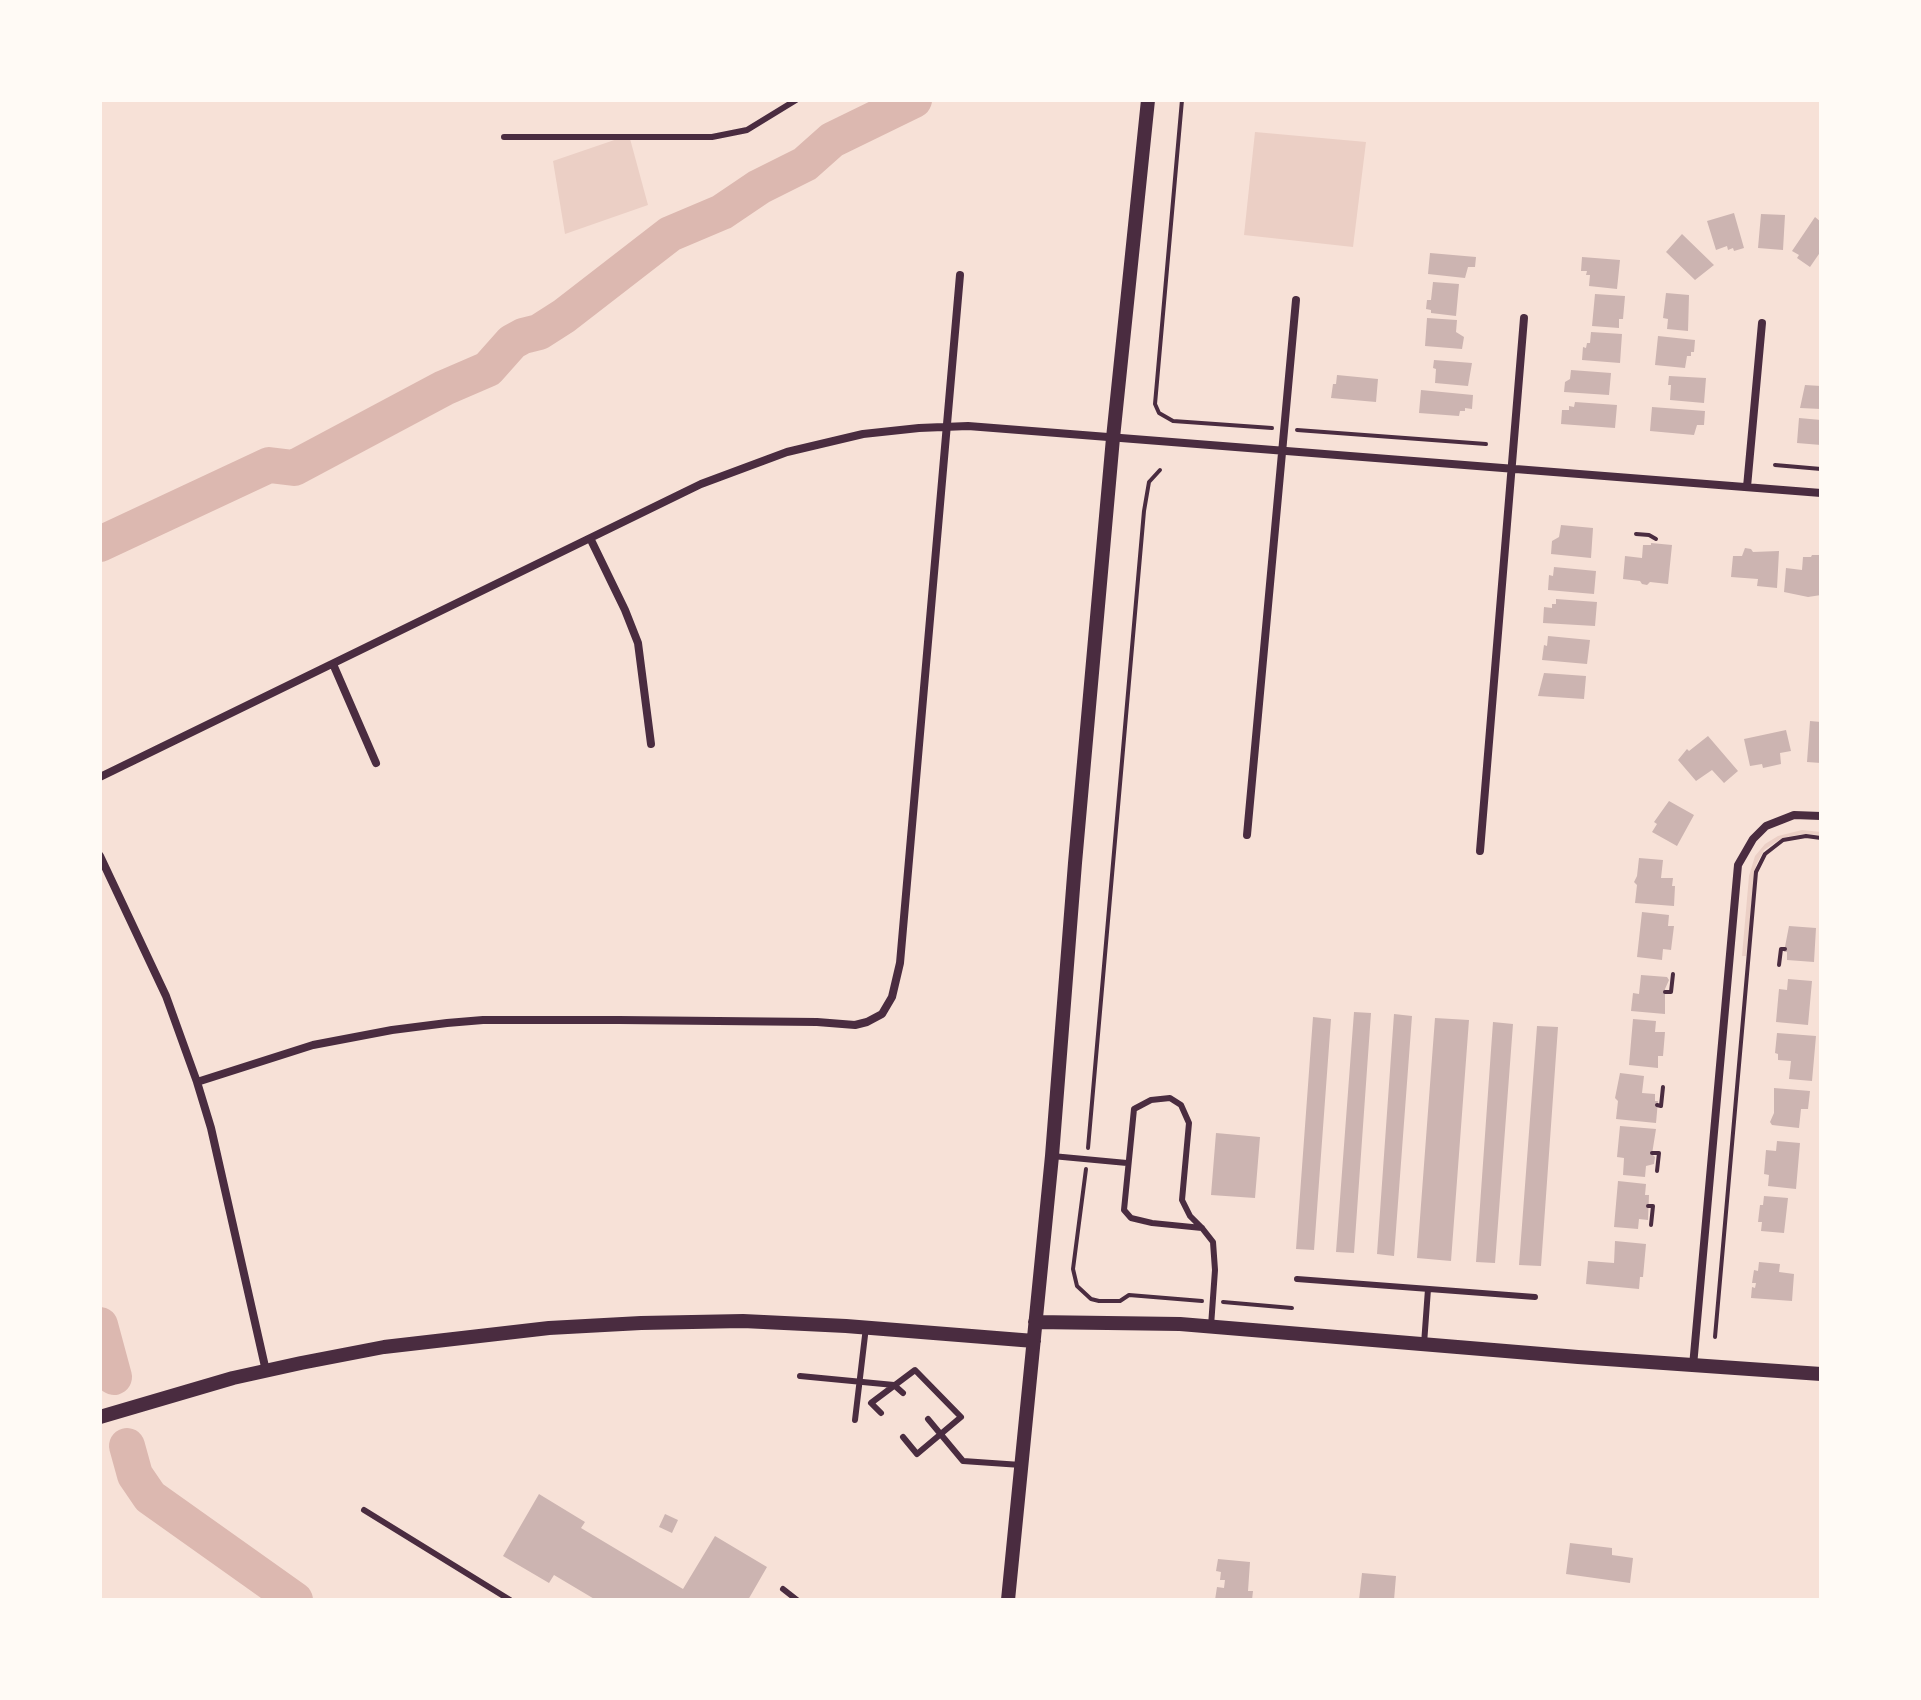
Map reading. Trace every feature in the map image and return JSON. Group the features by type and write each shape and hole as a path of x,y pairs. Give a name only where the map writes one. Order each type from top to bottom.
{"street":[{"path":"1008,1600 1052,1156 1113,438 1148,100"},
{"path":"197,1082 313,1045 447,1023 619,1020 855,1025 882,1014 892,997 900,963 960,275"},
{"path":"1247,835 1296,300"},
{"path":"1480,851 1524,318"},
{"path":"1747,487 1762,323"},
{"path":"100,777 701,484 787,452 863,434 946,426 1821,493"},
{"path":"591,540 638,643 651,744"},
{"path":"333,664 376,763"},
{"path":"1693,1366 1738,865 1753,839 1766,826 1794,815 1821,816"},
{"path":"100,856 166,996 197,1082 211,1128 266,1371"},
{"path":"100,1417 266,1371 384,1347 549,1328 743,1321 866,1327 1034,1341"},
{"path":"1035,1322 1211,1326 1821,1374"}],"lane":[{"path":"504,137 712,137 747,130 796,100"},
{"path":"1202,1228 1152,1223 1131,1218 1124,1210 1134,1109 1151,1100 1170,1098 1181,1105 1189,1123 1182,1200 1190,1216 1202,1228 1213,1242 1215,1270 1211,1326"},
{"path":"1052,1156 1127,1163"},
{"path":"1297,1279 1535,1297"},
{"path":"1424,1344 1428,1289"},
{"path":"855,1420 866,1327"},
{"path":"881,1413 871,1403 915,1370 961,1417 917,1454 903,1437"},
{"path":"800,1376 894,1385 903,1393"},
{"path":"928,1419 963,1461 1021,1465"},
{"path":"364,1510 510,1600"},
{"path":"783,1589 797,1600"}],"path":[{"path":"1182,100 1155,404 1159,413 1173,421 1486,444"},
{"path":"1775,465 1821,469"},
{"path":"1160,470 1149,482 1144,511 1087,1159 1073,1269 1077,1286 1091,1299 1099,1301 1120,1301 1129,1295 1136,1295 1292,1308"},
{"path":"1636,534 1656,539"},
{"path":"1715,1337 1756,872 1765,854 1783,840 1806,836 1821,838"},
{"path":"1779,965 1781,949 1785,949"},
{"path":"1665,992 1671,992 1673,974"},
{"path":"1657,1105 1661,1106 1663,1087"},
{"path":"1652,1153 1659,1153 1657,1171"},
{"path":"1648,1206 1653,1206 1651,1225"}],"shaded area":[{"path":"1255,132 1366,142 1353,247 1244,235"},
{"path":"629,135 648,205 565,234 553,161"},
{"path":"1802,830 1821,832 1821,835 1802,834 1782,838 1764,850 1756,865 1746,956 1742,956 1749,876 1755,856 1765,844 1778,836"}],"building":[{"path":"1734,213 1744,248 1734,251 1733,248 1728,250 1727,246 1716,250 1707,221"},
{"path":"1761,214 1785,215 1783,250 1758,248"},
{"path":"1815,217 1821,222 1821,251 1810,267 1792,251"},
{"path":"1682,234 1714,265 1695,280 1666,252"},
{"path":"1430,253 1476,257 1475,267 1468,267 1465,278 1428,274"},
{"path":"1582,257 1620,260 1617,289 1589,286 1590,275 1586,275 1587,271 1581,271"},
{"path":"1433,282 1459,284 1456,316 1431,313 1426,309 1427,300 1431,300"},
{"path":"1666,293 1689,295 1688,331 1667,329 1668,319 1663,318"},
{"path":"1595,294 1625,296 1619,328 1592,326"},
{"path":"1427,318 1457,320 1456,332 1464,337 1462,349 1425,346"},
{"path":"1591,332 1622,334 1620,363 1582,360 1583,347 1590,343"},
{"path":"1658,336 1695,340 1694,352 1687,356 1685,368 1655,365"},
{"path":"1434,360 1472,363 1468,386 1435,383"},
{"path":"1571,370 1611,373 1609,395 1564,392"},
{"path":"1337,375 1378,379 1376,402 1331,398"},
{"path":"1669,376 1706,378 1704,403 1670,400"},
{"path":"1805,385 1821,386 1821,409 1800,408"},
{"path":"1421,390 1473,395 1472,409 1465,408 1459,416 1419,413"},
{"path":"1575,402 1617,405 1615,428 1561,424 1562,410 1574,407"},
{"path":"1652,407 1705,411 1704,425 1697,425 1694,435 1650,431"},
{"path":"1799,418 1821,420 1821,445 1797,443"},
{"path":"1561,525 1593,528 1591,558 1551,554 1552,541 1559,537"},
{"path":"1643,545 1672,545 1668,584 1650,582 1647,585 1623,579 1625,556 1642,558"},
{"path":"1745,548 1753,552 1779,551 1777,588 1757,586 1758,579 1731,577 1733,556 1742,556"},
{"path":"1821,555 1821,595 1808,597 1784,592 1786,568 1802,570 1803,557"},
{"path":"1554,567 1596,571 1594,594 1548,590 1549,575 1553,576"},
{"path":"1556,599 1597,602 1595,626 1543,623 1544,607 1552,608"},
{"path":"1548,636 1590,640 1587,664 1542,660"},
{"path":"1544,673 1586,676 1584,699 1538,696"},
{"path":"1810,721 1821,722 1821,763 1807,762"},
{"path":"1786,730 1791,751 1780,753 1781,764 1763,768 1762,764 1750,766 1744,739"},
{"path":"1708,736 1738,771 1724,783 1712,770 1696,781 1678,760 1687,749 1689,751"},
{"path":"1669,801 1694,815 1677,846 1652,832 1657,824 1654,822"},
{"path":"1639,858 1663,860 1661,878 1673,878 1674,906 1635,903 1637,885 1634,882"},
{"path":"1642,912 1669,915 1668,926 1674,926 1671,950 1663,949 1662,960 1637,957"},
{"path":"1789,926 1816,928 1814,962 1787,960 1787,952 1784,952"},
{"path":"1641,975 1667,977 1669,980 1665,989 1665,1014 1631,1011 1633,993 1639,994"},
{"path":"1788,979 1812,981 1808,1025 1776,1022 1779,989 1787,990"},
{"path":"1354,1012 1371,1013 1354,1253 1336,1252"},
{"path":"1394,1014 1412,1016 1394,1256 1377,1254"},
{"path":"1313,1017 1331,1019 1314,1250 1296,1249"},
{"path":"1435,1018 1469,1020 1451,1261 1417,1258"},
{"path":"1633,1019 1656,1021 1655,1032 1665,1032 1663,1056 1658,1056 1658,1068 1629,1065"},
{"path":"1493,1022 1513,1024 1495,1263 1476,1262"},
{"path":"1537,1026 1558,1027 1541,1266 1519,1265"},
{"path":"1777,1033 1816,1036 1812,1081 1789,1079 1791,1061 1778,1060 1775,1053"},
{"path":"1620,1073 1644,1076 1642,1093 1655,1094 1655,1101 1658,1101 1656,1123 1616,1119 1618,1101 1615,1098"},
{"path":"1774,1088 1810,1091 1808,1109 1801,1109 1799,1128 1772,1125 1770,1122 1774,1113"},
{"path":"1620,1126 1656,1129 1652,1154 1654,1164 1646,1166 1645,1177 1623,1175 1624,1158 1617,1157"},
{"path":"1216,1133 1260,1137 1255,1198 1211,1195"},
{"path":"1777,1141 1800,1143 1796,1189 1768,1186 1769,1175 1764,1174 1766,1150 1776,1151"},
{"path":"1618,1181 1646,1184 1648,1220 1639,1219 1638,1229 1614,1227"},
{"path":"1764,1196 1788,1198 1784,1233 1761,1231 1762,1222 1758,1222"},
{"path":"1615,1241 1646,1244 1639,1289 1586,1284 1588,1261 1614,1263"},
{"path":"1759,1262 1780,1264 1779,1272 1794,1274 1792,1301 1751,1298 1752,1287 1755,1288 1756,1283 1752,1283 1754,1270 1758,1271"},
{"path":"539,1494 585,1522 581,1528 683,1589 715,1536 767,1567 748,1600 596,1600 554,1575 549,1583 503,1556"},
{"path":"665,1514 678,1520 672,1533 659,1527"},
{"path":"1570,1543 1612,1548 1612,1555 1633,1558 1630,1583 1566,1574"},
{"path":"1218,1559 1250,1562 1248,1591 1253,1591 1252,1600 1215,1600 1217,1587 1224,1588 1225,1580 1220,1580 1221,1572 1216,1571"},
{"path":"1362,1573 1396,1576 1394,1600 1359,1600"}],"waterway":[{"path":"100,544 269,465 294,468 444,388 488,369 512,342 539,332 564,316 670,234 722,212 759,187 805,164 832,140 914,100"},
{"path":"100,1325 114,1377"},
{"path":"127,1446 135,1475 150,1497 295,1600"}]}
